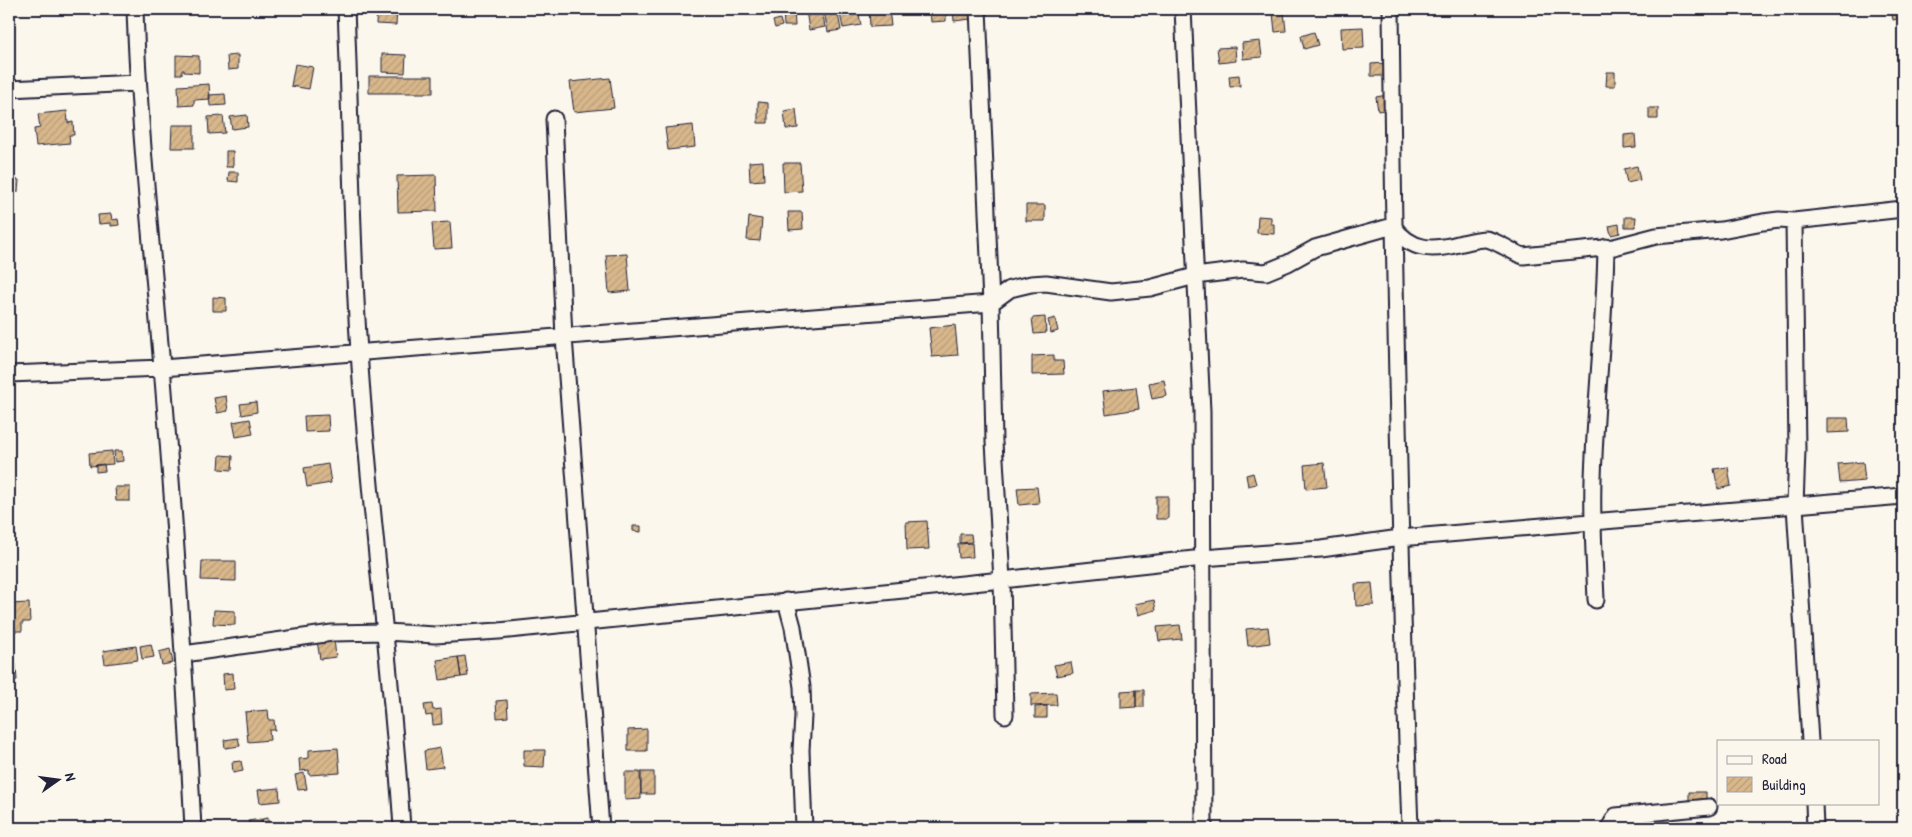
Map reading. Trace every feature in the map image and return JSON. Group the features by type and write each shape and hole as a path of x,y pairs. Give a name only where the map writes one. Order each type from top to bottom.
{"street":[{"path":"135,9 137,83 162,368 184,654 193,828"},
{"path":"346,9 350,96 351,201 359,352 386,632 402,828"},
{"path":"978,9 991,303 994,442 1002,580 1005,715"},
{"path":"1183,9 1202,410 1204,828"},
{"path":"1391,9 1393,226 1400,538 1410,828"},
{"path":"9,89 137,83"},
{"path":"554,119 564,337 601,828"},
{"path":"1393,226 1408,243 1421,247 1431,248 1456,245 1487,238 1514,253 1524,256 1606,247 1656,236 1721,230 1779,220 1794,221 1903,209"},
{"path":"1794,221 1797,440 1795,506 1810,740"},
{"path":"9,374 162,368 991,303 1010,290 1030,284 1046,283 1111,292 1150,288 1195,276 1243,270 1266,272 1288,263 1315,248 1393,226"},
{"path":"1596,600 1593,458 1606,282 1606,247"},
{"path":"184,654 332,634 386,632 434,636 1002,580 1203,558 1321,549 1400,538 1903,496"},
{"path":"786,601 793,627 802,687 803,716 800,750 804,828"},
{"path":"1814,804 1815,828"},
{"path":"1609,828 1616,816 1709,808"}],"building":[{"path":"377,9 397,9 396,25 376,24"},
{"path":"783,9 794,9 795,26 784,26"},
{"path":"822,9 825,27 809,30 806,10"},
{"path":"837,9 841,30 828,32 824,11"},
{"path":"839,9 858,9 861,25 843,28"},
{"path":"869,9 889,9 891,26 870,27"},
{"path":"930,9 946,9 946,21 931,22"},
{"path":"953,9 971,9 971,19 954,21"},
{"path":"1047,9 1060,9 1060,10 1048,13"},
{"path":"1891,9 1903,9 1903,18 1893,20"},
{"path":"1284,12 1286,31 1275,32 1273,13"},
{"path":"780,19 782,26 775,28 773,21"},
{"path":"1363,27 1364,48 1342,49 1341,28"},
{"path":"1314,32 1318,45 1304,49 1301,36"},
{"path":"1260,41 1262,57 1243,59 1242,43"},
{"path":"1235,47 1236,61 1219,63 1217,48"},
{"path":"382,54 406,55 405,73 382,72"},
{"path":"176,55 199,56 199,73 184,72 182,70 182,74 176,74"},
{"path":"238,55 238,69 228,70 227,56"},
{"path":"1385,63 1386,76 1371,76 1371,64"},
{"path":"295,64 313,67 309,89 291,86"},
{"path":"1607,72 1615,72 1615,86 1606,86"},
{"path":"1239,75 1240,86 1230,87 1229,76"},
{"path":"369,76 433,76 433,93 369,93"},
{"path":"610,78 614,108 574,112 570,82"},
{"path":"209,84 210,99 194,100 194,105 179,106 178,86"},
{"path":"225,94 226,105 210,106 209,95"},
{"path":"1387,95 1389,109 1378,111 1376,97"},
{"path":"758,102 768,103 768,123 758,123"},
{"path":"1649,108 1658,108 1658,119 1649,119"},
{"path":"796,109 798,128 786,129 784,111"},
{"path":"67,111 68,123 73,122 74,135 69,135 70,143 36,146 34,129 40,128 38,114"},
{"path":"247,115 248,127 232,129 230,117"},
{"path":"223,116 225,133 209,134 208,117"},
{"path":"172,125 194,125 194,148 171,148"},
{"path":"693,125 695,147 668,150 665,128"},
{"path":"1635,134 1636,147 1624,148 1624,135"},
{"path":"226,151 233,151 233,167 226,167"},
{"path":"763,161 764,180 750,181 749,162"},
{"path":"783,163 800,163 802,191 784,192"},
{"path":"1637,166 1640,180 1627,183 1624,169"},
{"path":"229,172 238,172 238,182 228,181"},
{"path":"436,175 437,211 398,212 397,176"},
{"path":"9,179 19,180 18,192 9,192"},
{"path":"1026,205 1045,205 1045,221 1026,221"},
{"path":"788,212 802,212 803,229 789,230"},
{"path":"111,214 112,220 118,219 119,225 111,226 111,223 99,224 98,215"},
{"path":"1258,216 1271,217 1271,224 1274,224 1274,234 1257,233"},
{"path":"749,217 762,219 760,241 747,240"},
{"path":"1625,217 1636,217 1635,227 1625,227"},
{"path":"450,222 452,248 434,249 432,223"},
{"path":"1619,224 1620,233 1611,235 1609,226"},
{"path":"627,254 630,291 609,293 606,255"},
{"path":"213,297 226,298 226,311 213,311"},
{"path":"1045,317 1046,333 1034,334 1032,318"},
{"path":"1055,318 1058,331 1051,333 1048,320"},
{"path":"955,325 958,355 932,357 929,328"},
{"path":"1054,355 1054,361 1063,361 1064,374 1032,375 1032,356"},
{"path":"1164,380 1167,396 1152,399 1149,383"},
{"path":"1136,387 1139,409 1106,414 1103,391"},
{"path":"226,396 228,411 217,413 214,398"},
{"path":"256,402 257,412 242,415 240,404"},
{"path":"328,415 329,431 305,432 304,416"},
{"path":"1827,418 1848,418 1849,432 1827,433"},
{"path":"250,419 253,434 236,437 233,422"},
{"path":"112,451 113,464 90,466 89,453"},
{"path":"114,451 122,451 123,461 115,462"},
{"path":"220,455 233,456 232,470 219,469"},
{"path":"1863,462 1865,481 1840,483 1838,464"},
{"path":"1324,463 1327,487 1306,489 1304,465"},
{"path":"104,464 105,471 96,472 96,465"},
{"path":"328,464 331,483 307,487 304,468"},
{"path":"1728,467 1731,486 1718,489 1714,469"},
{"path":"1253,473 1256,484 1248,486 1246,475"},
{"path":"115,487 130,487 130,501 116,501"},
{"path":"1037,487 1039,503 1019,505 1017,488"},
{"path":"1156,496 1168,496 1168,519 1156,519"},
{"path":"927,521 929,549 907,550 906,522"},
{"path":"633,526 641,526 641,532 633,531"},
{"path":"960,534 971,534 972,542 960,543"},
{"path":"972,543 973,557 959,558 958,544"},
{"path":"202,561 236,561 236,581 201,580"},
{"path":"1372,583 1374,605 1356,606 1355,584"},
{"path":"1154,600 1156,610 1138,615 1135,604"},
{"path":"29,603 30,622 22,622 22,631 9,631 9,604"},
{"path":"214,610 235,611 235,625 213,624"},
{"path":"1180,625 1182,639 1159,641 1157,627"},
{"path":"1268,627 1270,643 1248,646 1246,629"},
{"path":"334,639 336,657 320,659 317,641"},
{"path":"151,644 154,657 142,659 140,646"},
{"path":"136,646 138,660 105,664 103,651"},
{"path":"170,649 173,663 162,665 159,652"},
{"path":"15,656 17,680 9,680 9,657"},
{"path":"465,656 468,676 461,677 458,657"},
{"path":"458,657 461,677 440,680 437,660"},
{"path":"1071,662 1073,673 1057,676 1054,665"},
{"path":"233,673 234,689 224,690 223,674"},
{"path":"1136,690 1136,707 1121,708 1121,691"},
{"path":"1136,690 1144,690 1144,707 1136,707"},
{"path":"1056,693 1057,705 1031,706 1031,694"},
{"path":"507,700 508,717 497,718 496,701"},
{"path":"432,704 433,710 441,709 442,724 433,725 432,715 426,716 424,705"},
{"path":"1047,706 1047,718 1035,718 1035,707"},
{"path":"268,710 269,720 274,720 275,730 269,730 270,740 248,742 245,712"},
{"path":"647,729 647,751 628,751 628,730"},
{"path":"238,738 240,746 225,748 224,740"},
{"path":"338,748 340,773 309,775 309,770 300,771 299,759 309,758 309,750"},
{"path":"440,748 443,767 426,769 424,751"},
{"path":"524,750 545,750 544,767 524,766"},
{"path":"241,761 243,771 233,773 232,762"},
{"path":"625,772 640,772 641,799 625,800"},
{"path":"641,772 654,772 654,794 641,794"},
{"path":"304,773 307,789 298,790 295,775"},
{"path":"279,788 280,801 260,803 258,790"},
{"path":"1689,792 1706,792 1706,802 1689,803"},
{"path":"268,818 269,827 263,828 262,819"},
{"path":"261,819 263,828 250,828 248,821"},
{"path":"1419,821 1439,821 1439,828 1419,828"},
{"path":"497,822 497,828 482,828 482,823"},
{"path":"558,823 559,828 549,828 549,824"}]}
